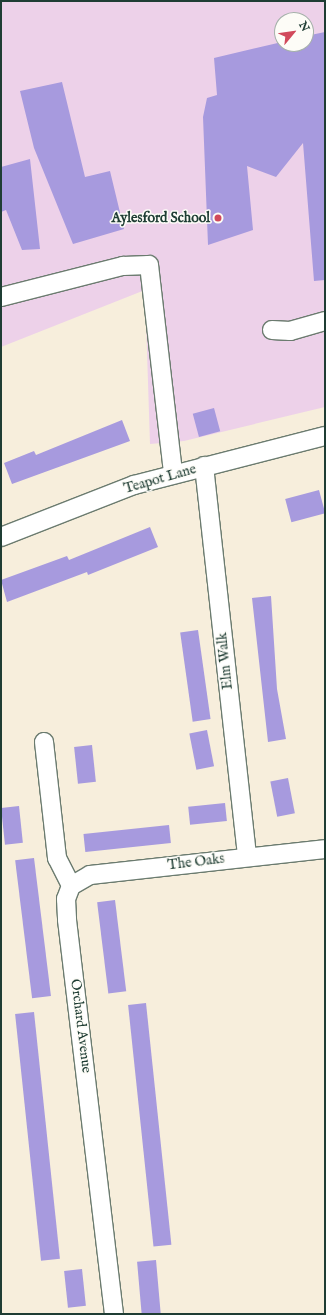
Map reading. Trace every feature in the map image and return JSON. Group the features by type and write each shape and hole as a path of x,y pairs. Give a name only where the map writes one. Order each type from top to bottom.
{"street":[{"path":"1,297 123,266 149,265 172,473"},
{"path":"272,330 290,331 325,321"},
{"name":"Teapot Lane","path":"1,537 172,473 325,436"},
{"name":"Elm Walk","path":"204,466 247,856"},
{"path":"44,742 58,858 71,886"},
{"name":"The Oaks","path":"71,886 90,875 247,856 325,849"},
{"name":"Orchard Avenue","path":"71,886 66,900 67,920 114,1314"}],"shaded area":[{"name":"Aylesford School","path":"1,1 325,1 325,407 184,441 150,444 145,290 1,347"}],"building":[{"path":"325,32 325,280 314,281 303,143 276,177 247,166 253,230 208,245 203,117 207,98 217,95 214,58 274,44 274,52 314,52 314,34"},
{"path":"62,82 85,177 110,171 124,229 73,244 34,148 20,91"},
{"path":"30,159 40,249 22,250 6,210 1,212 1,167"},
{"path":"214,408 220,431 199,437 193,414"},
{"path":"122,420 130,441 12,484 4,463 34,451 36,455"},
{"path":"319,490 325,513 291,522 285,499"},
{"path":"150,527 158,547 88,575 87,572 7,602 1,580 67,556 69,560"},
{"path":"271,596 277,689 286,739 268,742 252,598"},
{"path":"198,630 211,719 193,722 180,633"},
{"path":"207,730 214,766 196,770 189,733"},
{"path":"92,745 96,782 78,784 74,747"},
{"path":"288,778 295,813 277,817 270,781"},
{"path":"225,803 227,821 190,825 188,807"},
{"path":"19,806 23,843 5,845 1,808"},
{"path":"169,825 171,843 85,852 83,834"},
{"path":"34,858 51,996 32,998 15,860"},
{"path":"115,900 126,991 108,994 97,902"},
{"path":"146,1003 171,1245 153,1247 128,1005"},
{"path":"34,1012 60,1259 41,1261 15,1014"},
{"path":"156,1260 161,1314 142,1314 137,1262"},
{"path":"82,1269 86,1306 68,1308 64,1271"}],"place":[{"name":"Aylesford School","path":"218,218"}]}
